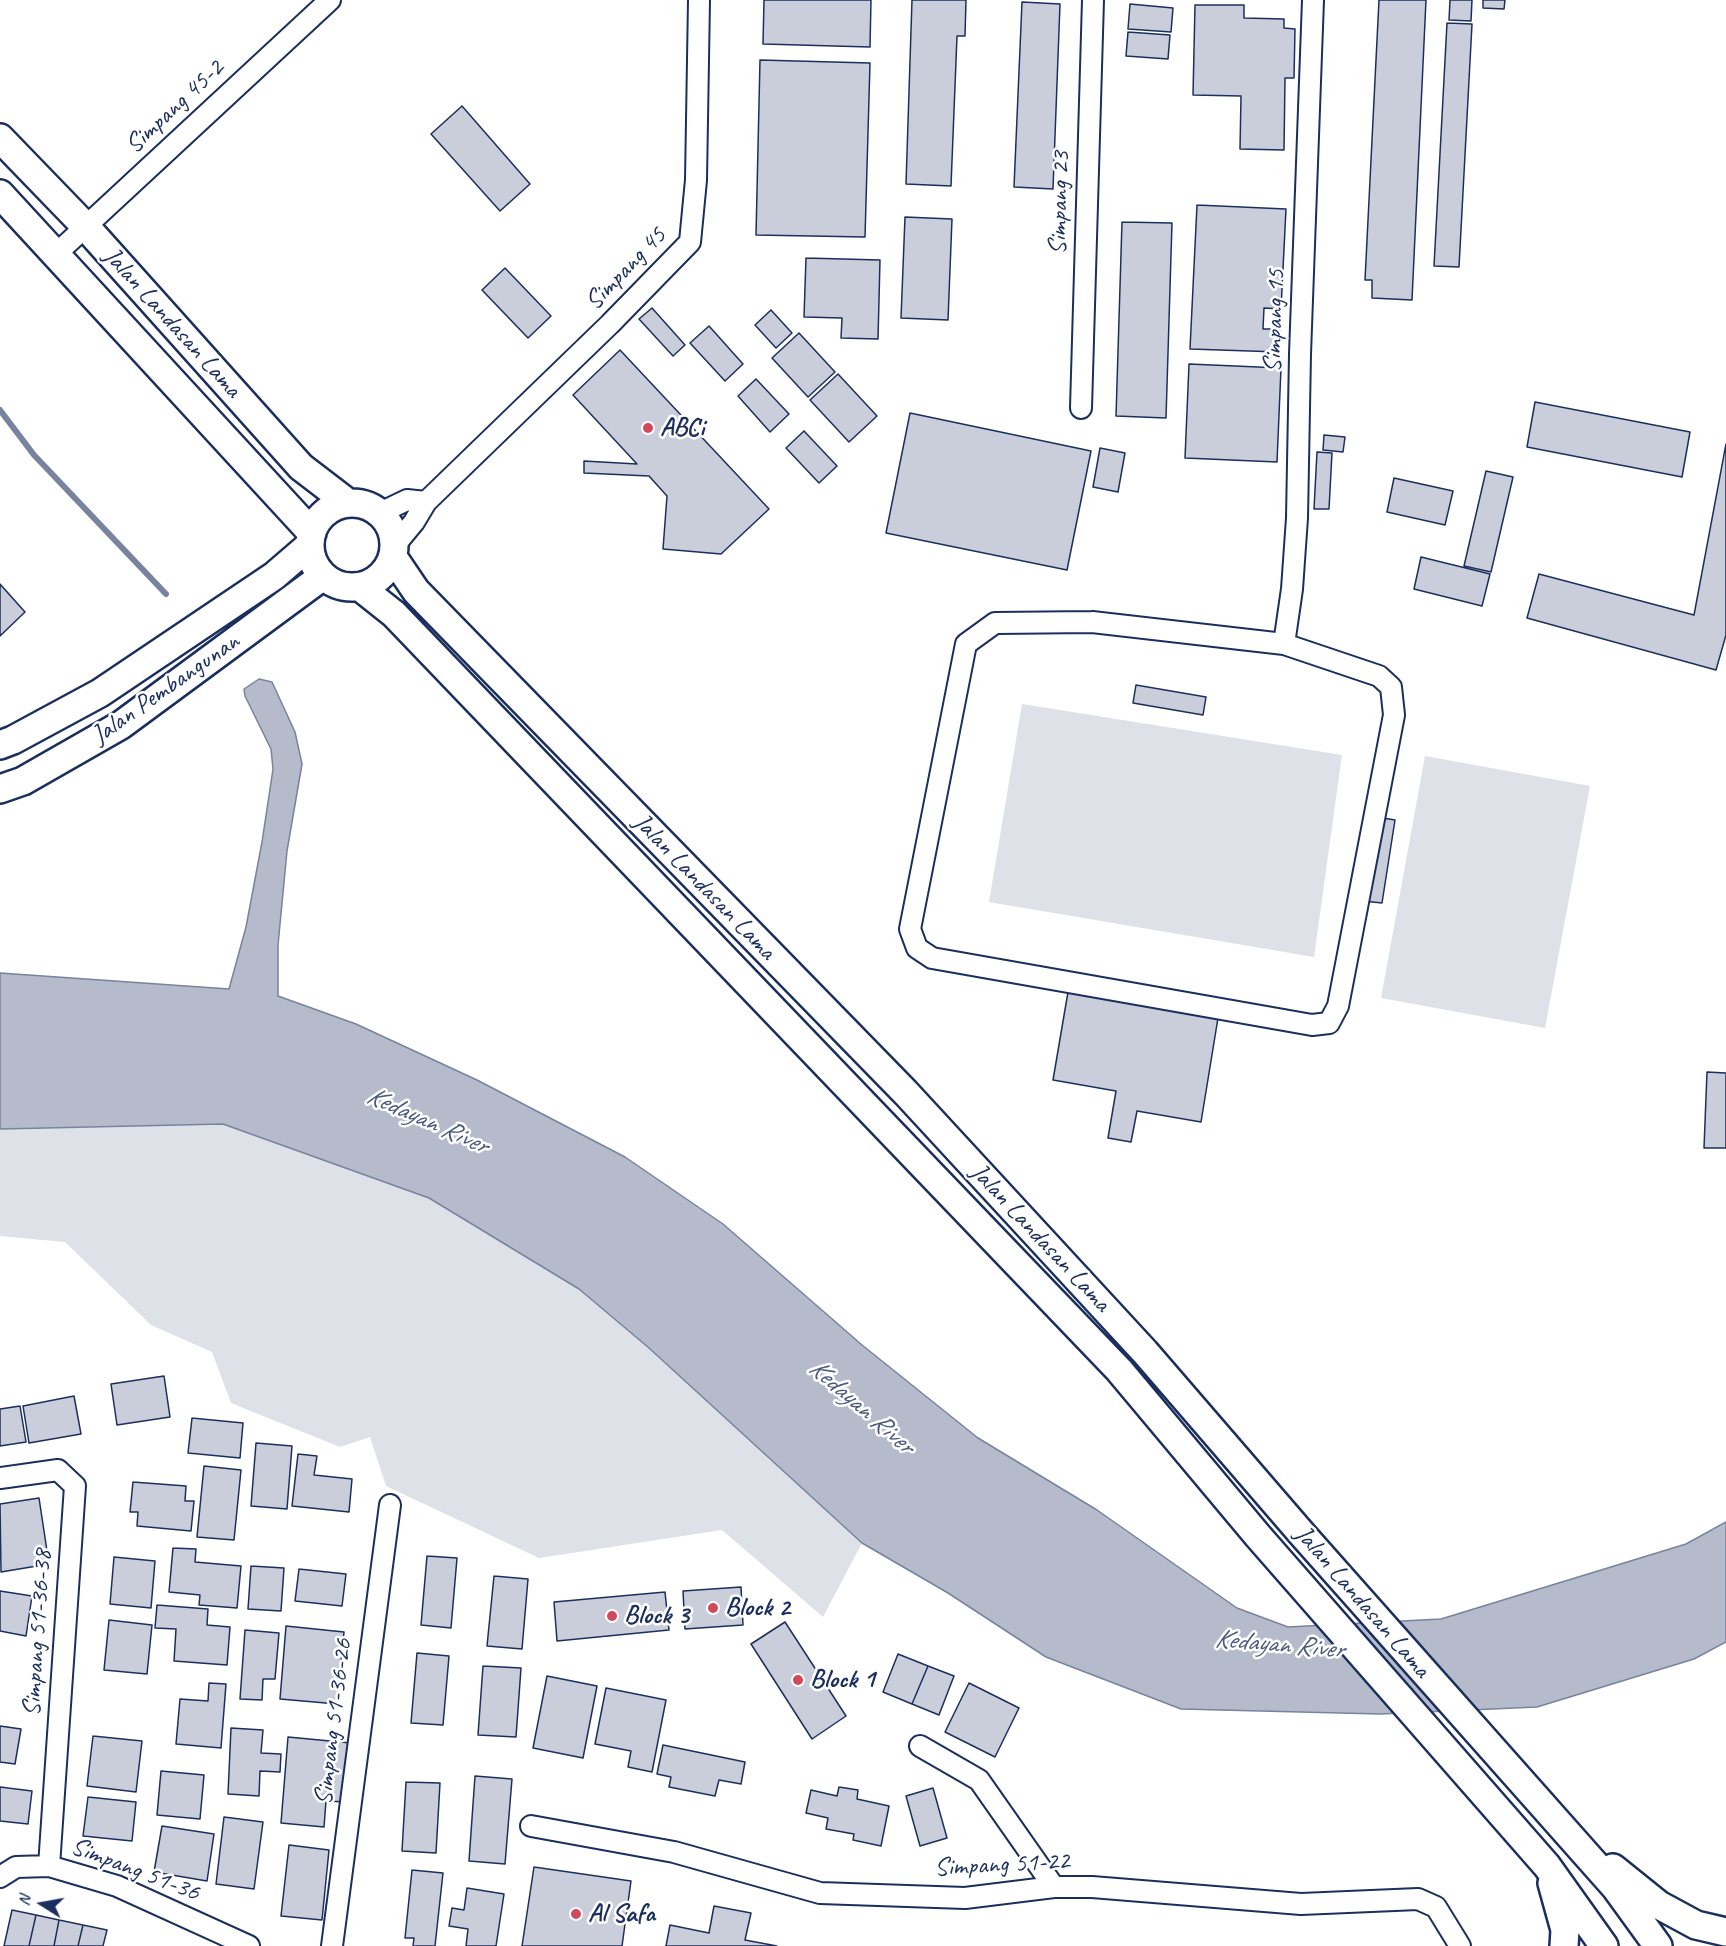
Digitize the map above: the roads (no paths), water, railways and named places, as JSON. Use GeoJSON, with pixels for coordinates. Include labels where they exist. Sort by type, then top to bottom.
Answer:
{"type":"FeatureCollection","features":[{"type":"Feature","properties":{"kind":"main road","name":"Jalan Landasan Lama"},"geometry":{"type":"LineString","coordinates":[[0,138],[86,227],[301,467],[348,503]]}},
{"type":"Feature","properties":{"kind":"main road","name":"Jalan Landasan Lama"},"geometry":{"type":"LineString","coordinates":[[0,194],[192,403],[311,539]]}},
{"type":"Feature","properties":{"kind":"main road"},"geometry":{"type":"LineString","coordinates":[[86,227],[84,262],[186,369],[192,403]]}},
{"type":"Feature","properties":{"kind":"main road"},"geometry":{"type":"LineString","coordinates":[[348,503],[371,507],[388,522],[393,533],[394,551],[388,568],[371,584],[360,587],[334,584],[323,576],[311,556],[311,539],[317,522],[336,506],[348,503]]}},
{"type":"Feature","properties":{"kind":"main road","name":"Jalan Pembangunan"},"geometry":{"type":"LineString","coordinates":[[0,745],[100,693],[274,576],[311,539]]}},
{"type":"Feature","properties":{"kind":"main road","name":"Jalan Landasan Lama"},"geometry":{"type":"LineString","coordinates":[[394,551],[416,591],[906,1093],[1145,1353],[1302,1534],[1570,1834],[1616,1888],[1658,1946]]}},
{"type":"Feature","properties":{"kind":"main road","name":"Jalan Pembangunan"},"geometry":{"type":"LineString","coordinates":[[0,789],[23,780],[120,725],[323,576]]}},
{"type":"Feature","properties":{"kind":"main road","name":"Jalan Landasan Lama"},"geometry":{"type":"LineString","coordinates":[[360,587],[394,614],[1111,1361],[1258,1536],[1547,1866],[1604,1946]]}},
{"type":"Feature","properties":{"kind":"main road"},"geometry":{"type":"LineString","coordinates":[[1570,1834],[1659,1905],[1696,1925],[1726,1932]]}},
{"type":"Feature","properties":{"kind":"main road"},"geometry":{"type":"LineString","coordinates":[[1547,1866],[1565,1930],[1564,1946]]}},
{"type":"Feature","properties":{"kind":"street","name":"Simpang 45-2"},"geometry":{"type":"LineString","coordinates":[[57,254],[330,0]]}},
{"type":"Feature","properties":{"kind":"street","name":"Simpang 45"},"geometry":{"type":"LineString","coordinates":[[394,551],[426,502],[610,324],[690,242],[696,180],[699,0]]}},
{"type":"Feature","properties":{"kind":"street","name":"Simpang 23"},"geometry":{"type":"LineString","coordinates":[[1081,408],[1093,0]]}},
{"type":"Feature","properties":{"kind":"street","name":"Simpang 15"},"geometry":{"type":"LineString","coordinates":[[1284,644],[1292,589],[1297,518],[1312,0]]}},
{"type":"Feature","properties":{"kind":"street"},"geometry":{"type":"LineString","coordinates":[[380,513],[407,500],[426,502]]}},
{"type":"Feature","properties":{"kind":"street"},"geometry":{"type":"LineString","coordinates":[[1092,622],[1284,644],[1378,676],[1391,687],[1394,715],[1338,1006],[1329,1023],[1312,1025],[932,958],[916,948],[910,929],[966,644],[995,623],[1092,622]]}},
{"type":"Feature","properties":{"kind":"street","name":"Simpang 51-36-38"},"geometry":{"type":"LineString","coordinates":[[0,1478],[58,1470],[75,1486],[49,1866]]}},
{"type":"Feature","properties":{"kind":"street","name":"Simpang 51-36-26"},"geometry":{"type":"LineString","coordinates":[[332,1946],[390,1505]]}},
{"type":"Feature","properties":{"kind":"street"},"geometry":{"type":"LineString","coordinates":[[920,1746],[979,1780],[1054,1887]]}},
{"type":"Feature","properties":{"kind":"street","name":"Simpang 51-22"},"geometry":{"type":"LineString","coordinates":[[531,1827],[674,1852],[820,1893],[965,1898],[1054,1887],[1092,1887],[1301,1904],[1418,1899],[1436,1907],[1460,1946]]}},
{"type":"Feature","properties":{"kind":"street","name":"Simpang 51-36"},"geometry":{"type":"LineString","coordinates":[[0,1877],[16,1867],[49,1866],[117,1886],[249,1946]]}},
{"type":"Feature","properties":{"kind":"water","name":"Kedayan River"},"geometry":{"type":"Polygon","coordinates":[[[259,679],[272,682],[295,732],[302,764],[287,851],[278,945],[278,996],[356,1024],[477,1080],[625,1157],[723,1224],[862,1345],[978,1438],[1097,1510],[1237,1608],[1288,1627],[1441,1619],[1686,1544],[1726,1522],[1726,1642],[1694,1659],[1537,1707],[1380,1714],[1181,1709],[1046,1657],[948,1593],[862,1543],[649,1348],[579,1289],[429,1198],[223,1124],[0,1129],[0,973],[229,989],[246,927],[273,769],[271,749],[245,696],[244,689],[259,679]]]}},
{"type":"Feature","properties":{"kind":"waterway"},"geometry":{"type":"LineString","coordinates":[[0,410],[34,455],[166,594]]}},
{"type":"Feature","properties":{"kind":"place","name":"ABCi"},"geometry":{"type":"Point","coordinates":[648,428]}},
{"type":"Feature","properties":{"kind":"place","name":"Block 2"},"geometry":{"type":"Point","coordinates":[713,1608]}},
{"type":"Feature","properties":{"kind":"place","name":"Block 3"},"geometry":{"type":"Point","coordinates":[612,1616]}},
{"type":"Feature","properties":{"kind":"place","name":"Block 1"},"geometry":{"type":"Point","coordinates":[798,1680]}},
{"type":"Feature","properties":{"kind":"place","name":"Al Safa"},"geometry":{"type":"Point","coordinates":[576,1914]}}]}
